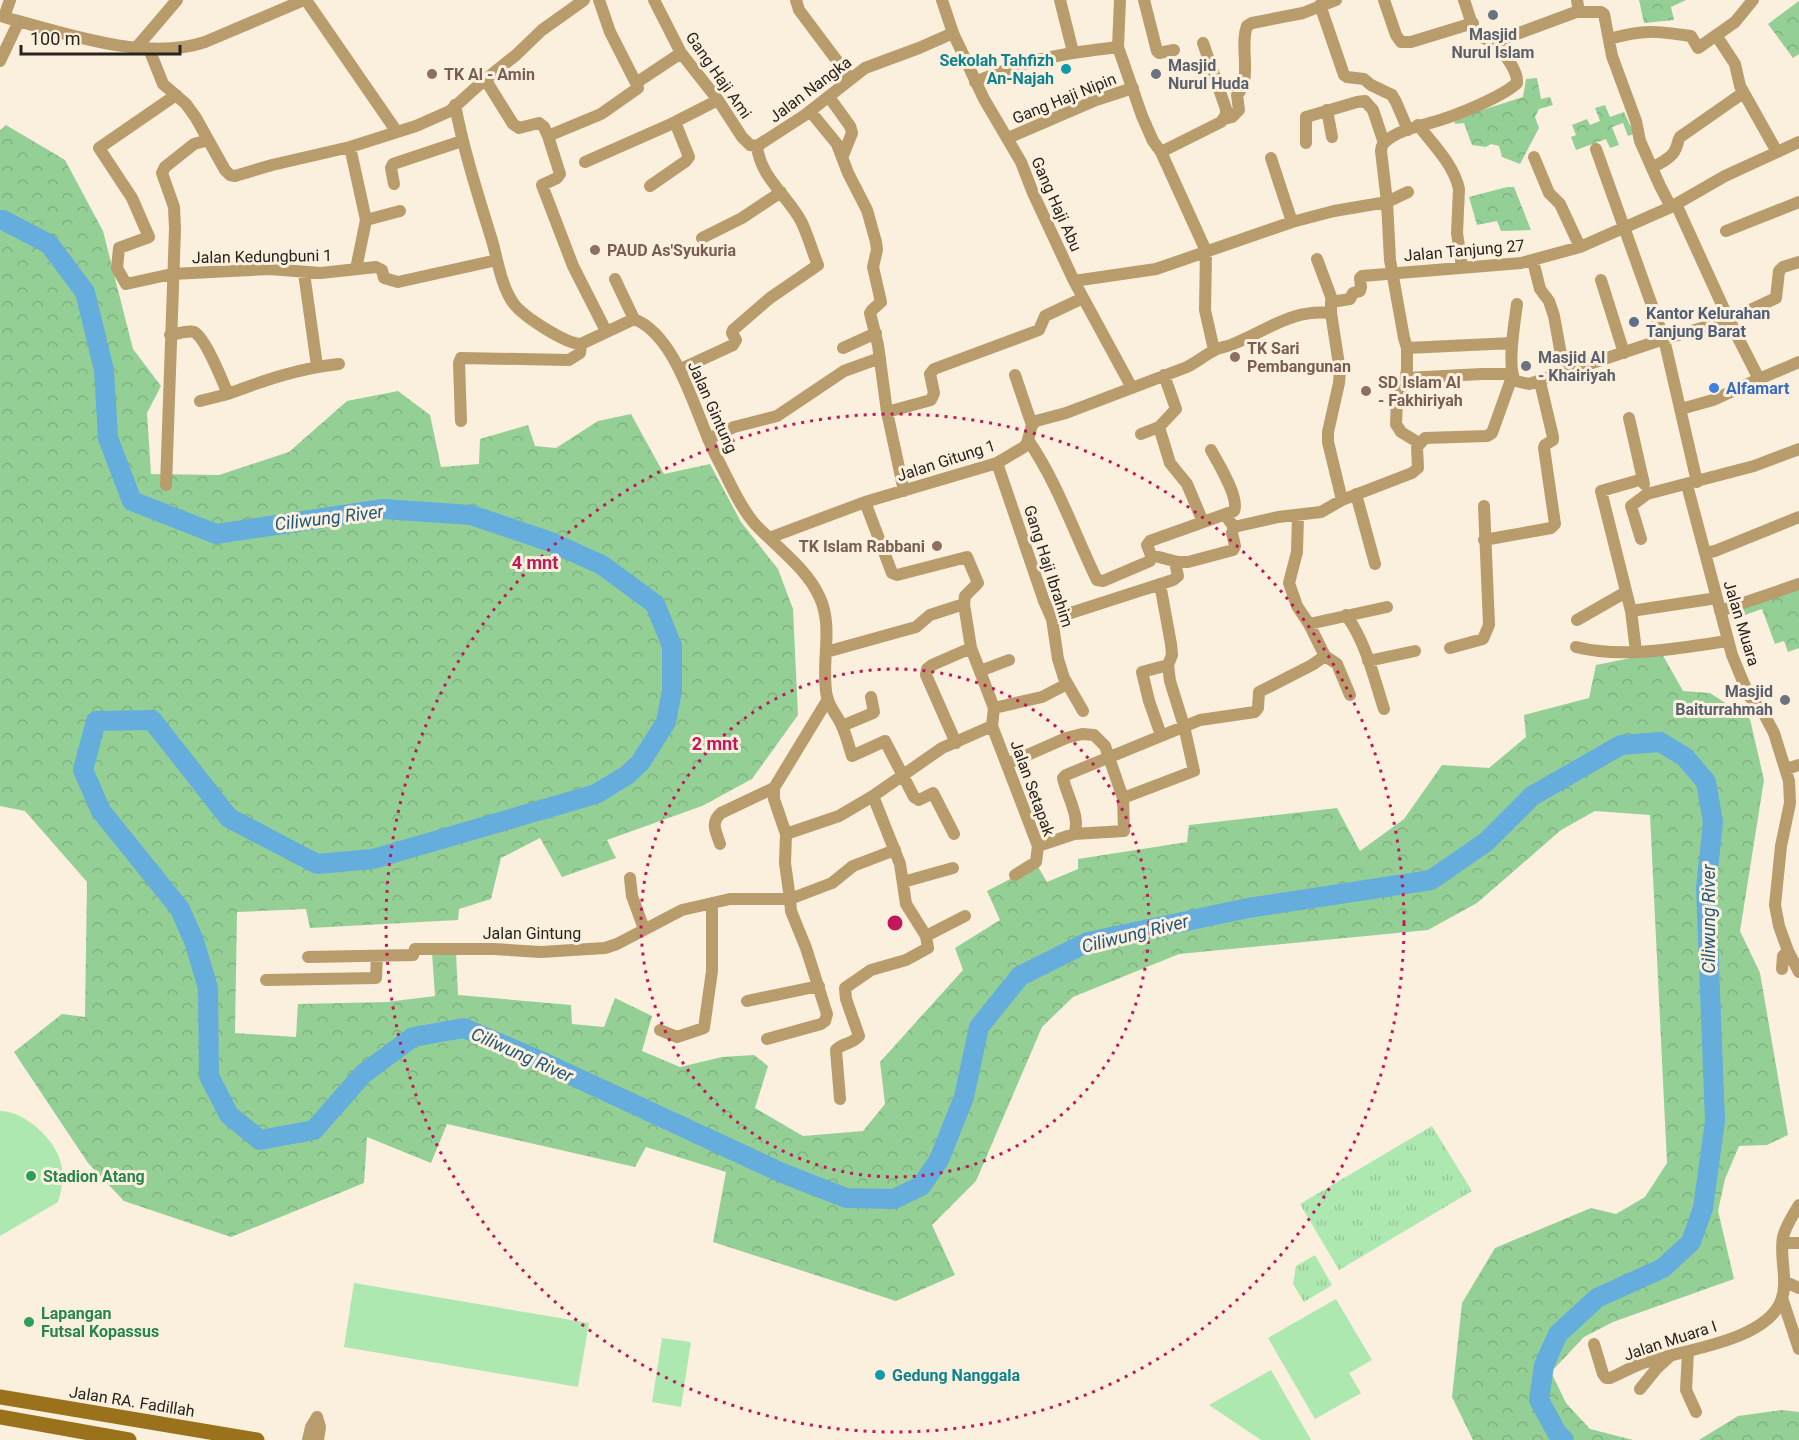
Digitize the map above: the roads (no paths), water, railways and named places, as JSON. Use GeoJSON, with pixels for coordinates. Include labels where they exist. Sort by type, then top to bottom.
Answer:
{"type":"FeatureCollection","features":[{"type":"Feature","properties":{"kind":"main road","name":"Jalan RA. Fadillah"},"geometry":{"type":"LineString","coordinates":[[0,1397],[257,1440]]}},
{"type":"Feature","properties":{"kind":"main road"},"geometry":{"type":"LineString","coordinates":[[0,1417],[129,1440]]}},
{"type":"Feature","properties":{"kind":"street"},"geometry":{"type":"LineString","coordinates":[[10,0],[2,16],[81,37],[142,49],[178,49],[192,46],[305,0],[397,132]]}},
{"type":"Feature","properties":{"kind":"street"},"geometry":{"type":"LineString","coordinates":[[142,49],[177,0]]}},
{"type":"Feature","properties":{"kind":"street"},"geometry":{"type":"LineString","coordinates":[[142,49],[159,77],[196,118],[225,170],[232,176],[350,147],[397,132],[450,111],[560,16],[584,0]]}},
{"type":"Feature","properties":{"kind":"street"},"geometry":{"type":"LineString","coordinates":[[548,136],[601,114],[638,88],[610,32],[599,0]]}},
{"type":"Feature","properties":{"kind":"street","name":"Gang Haji Ami"},"geometry":{"type":"LineString","coordinates":[[654,0],[681,53],[718,100],[742,137],[750,145],[757,146],[761,164],[772,183],[801,221],[818,265],[770,298],[733,330],[735,344],[681,369]]}},
{"type":"Feature","properties":{"kind":"street"},"geometry":{"type":"LineString","coordinates":[[796,0],[799,10],[850,78]]}},
{"type":"Feature","properties":{"kind":"street"},"geometry":{"type":"LineString","coordinates":[[942,0],[953,33]]}},
{"type":"Feature","properties":{"kind":"street"},"geometry":{"type":"LineString","coordinates":[[1060,0],[1073,52]]}},
{"type":"Feature","properties":{"kind":"street"},"geometry":{"type":"LineString","coordinates":[[1120,0],[1118,47],[1142,116],[1153,141],[1161,152],[1206,252],[1205,310],[1214,350]]}},
{"type":"Feature","properties":{"kind":"street"},"geometry":{"type":"LineString","coordinates":[[1144,0],[1157,51],[1159,53],[1174,50]]}},
{"type":"Feature","properties":{"kind":"street"},"geometry":{"type":"LineString","coordinates":[[1161,152],[1232,117],[1239,110],[1237,99],[1245,79],[1247,26],[1301,7],[1336,0]]}},
{"type":"Feature","properties":{"kind":"street"},"geometry":{"type":"LineString","coordinates":[[1384,0],[1396,36],[1401,42],[1411,42],[1473,23]]}},
{"type":"Feature","properties":{"kind":"street"},"geometry":{"type":"LineString","coordinates":[[1464,0],[1476,33],[1480,38],[1495,42],[1578,6],[1601,12],[1605,18],[1609,39],[1636,121],[1640,141],[1659,186],[1674,206],[1759,379]]}},
{"type":"Feature","properties":{"kind":"street"},"geometry":{"type":"LineString","coordinates":[[1609,39],[1654,30],[1691,36],[1698,48],[1735,22],[1753,0]]}},
{"type":"Feature","properties":{"kind":"street"},"geometry":{"type":"LineString","coordinates":[[1320,5],[1344,75],[1364,79],[1392,95],[1413,128],[1450,168],[1458,182],[1457,232],[1462,267]]}},
{"type":"Feature","properties":{"kind":"street"},"geometry":{"type":"LineString","coordinates":[[0,61],[19,21]]}},
{"type":"Feature","properties":{"kind":"street","name":"Jalan Nangka"},"geometry":{"type":"LineString","coordinates":[[757,146],[810,111],[850,78],[877,63],[953,33]]}},
{"type":"Feature","properties":{"kind":"street","name":"Gang Haji Abu"},"geometry":{"type":"LineString","coordinates":[[953,33],[975,82],[1008,138],[1074,281],[1132,388]]}},
{"type":"Feature","properties":{"kind":"street"},"geometry":{"type":"LineString","coordinates":[[1716,35],[1735,64],[1743,93],[1777,152]]}},
{"type":"Feature","properties":{"kind":"street"},"geometry":{"type":"LineString","coordinates":[[1384,143],[1413,128],[1438,121],[1484,102],[1516,85],[1518,79],[1495,42]]}},
{"type":"Feature","properties":{"kind":"street"},"geometry":{"type":"LineString","coordinates":[[1203,43],[1226,109],[1224,119]]}},
{"type":"Feature","properties":{"kind":"street"},"geometry":{"type":"LineString","coordinates":[[975,82],[1019,65],[1073,52],[1118,47]]}},
{"type":"Feature","properties":{"kind":"street"},"geometry":{"type":"LineString","coordinates":[[636,83],[681,53]]}},
{"type":"Feature","properties":{"kind":"street"},"geometry":{"type":"LineString","coordinates":[[485,80],[513,124],[519,128],[539,123],[544,127],[560,174],[542,187],[573,266],[606,331]]}},
{"type":"Feature","properties":{"kind":"street","name":"Gang Haji Nipin"},"geometry":{"type":"LineString","coordinates":[[1008,138],[1096,100],[1133,88]]}},
{"type":"Feature","properties":{"kind":"street"},"geometry":{"type":"LineString","coordinates":[[1652,168],[1671,156],[1677,148],[1680,137],[1743,93]]}},
{"type":"Feature","properties":{"kind":"street","name":"Jalan Kedungbuni 1"},"geometry":{"type":"LineString","coordinates":[[176,95],[99,148],[132,198],[149,237],[119,248],[117,268],[126,284],[172,274],[268,269],[304,273],[376,267],[382,270],[384,278],[398,282],[497,260]]}},
{"type":"Feature","properties":{"kind":"street"},"geometry":{"type":"LineString","coordinates":[[829,97],[850,126],[852,133],[842,158]]}},
{"type":"Feature","properties":{"kind":"street"},"geometry":{"type":"LineString","coordinates":[[585,162],[718,100]]}},
{"type":"Feature","properties":{"kind":"street"},"geometry":{"type":"LineString","coordinates":[[1306,143],[1305,119],[1357,102],[1365,101],[1373,110],[1384,143],[1381,151],[1390,260],[1407,348],[1406,378],[1397,399],[1396,424],[1401,432],[1419,443]]}},
{"type":"Feature","properties":{"kind":"street"},"geometry":{"type":"LineString","coordinates":[[455,105],[462,141],[497,260],[513,303],[553,333],[575,344],[581,344],[634,319],[615,279]]}},
{"type":"Feature","properties":{"kind":"street"},"geometry":{"type":"LineString","coordinates":[[1327,110],[1332,137]]}},
{"type":"Feature","properties":{"kind":"street"},"geometry":{"type":"LineString","coordinates":[[810,111],[837,144],[867,210],[876,242],[877,250],[873,267],[881,302],[870,313],[876,333],[887,412],[904,491]]}},
{"type":"Feature","properties":{"kind":"street"},"geometry":{"type":"LineString","coordinates":[[650,186],[689,157],[675,122]]}},
{"type":"Feature","properties":{"kind":"street"},"geometry":{"type":"LineString","coordinates":[[166,485],[174,207],[162,173],[165,167],[194,144],[208,140]]}},
{"type":"Feature","properties":{"kind":"street"},"geometry":{"type":"LineString","coordinates":[[394,184],[391,168],[393,164],[462,141]]}},
{"type":"Feature","properties":{"kind":"street","name":"Jalan Tanjung 27"},"geometry":{"type":"LineString","coordinates":[[1332,307],[1350,299],[1353,293],[1360,291],[1362,276],[1533,261],[1580,247],[1674,206],[1725,176],[1799,142]]}},
{"type":"Feature","properties":{"kind":"street"},"geometry":{"type":"LineString","coordinates":[[350,147],[366,220],[356,269]]}},
{"type":"Feature","properties":{"kind":"street","name":"Jalan Muara"},"geometry":{"type":"LineString","coordinates":[[1596,149],[1664,339],[1681,409],[1705,553],[1728,641],[1743,684],[1774,733],[1786,769],[1791,792],[1781,846],[1775,904],[1779,926],[1799,972]]}},
{"type":"Feature","properties":{"kind":"street"},"geometry":{"type":"LineString","coordinates":[[1534,157],[1549,193],[1560,204],[1580,247]]}},
{"type":"Feature","properties":{"kind":"street"},"geometry":{"type":"LineString","coordinates":[[1272,158],[1292,222]]}},
{"type":"Feature","properties":{"kind":"street"},"geometry":{"type":"LineString","coordinates":[[702,238],[742,218],[781,192]]}},
{"type":"Feature","properties":{"kind":"street"},"geometry":{"type":"LineString","coordinates":[[1074,281],[1156,269],[1292,222],[1334,211],[1387,202],[1408,192]]}},
{"type":"Feature","properties":{"kind":"street"},"geometry":{"type":"LineString","coordinates":[[1726,231],[1799,202]]}},
{"type":"Feature","properties":{"kind":"street"},"geometry":{"type":"LineString","coordinates":[[366,220],[400,211]]}},
{"type":"Feature","properties":{"kind":"street"},"geometry":{"type":"LineString","coordinates":[[1317,259],[1332,307],[1340,370],[1328,442],[1342,500]]}},
{"type":"Feature","properties":{"kind":"street"},"geometry":{"type":"LineString","coordinates":[[1533,261],[1540,289],[1549,301],[1554,316],[1564,371]]}},
{"type":"Feature","properties":{"kind":"street"},"geometry":{"type":"LineString","coordinates":[[1406,378],[1482,374],[1513,378],[1525,384],[1540,382],[1564,371],[1729,320],[1776,298],[1779,271],[1783,267],[1799,262]]}},
{"type":"Feature","properties":{"kind":"street"},"geometry":{"type":"LineString","coordinates":[[304,273],[317,366]]}},
{"type":"Feature","properties":{"kind":"street"},"geometry":{"type":"LineString","coordinates":[[1601,280],[1624,353]]}},
{"type":"Feature","properties":{"kind":"street"},"geometry":{"type":"LineString","coordinates":[[887,412],[931,401],[934,393],[930,374],[934,369],[1039,330],[1045,316],[1083,298]]}},
{"type":"Feature","properties":{"kind":"street"},"geometry":{"type":"LineString","coordinates":[[1234,527],[1278,517],[1324,511],[1356,494],[1415,472],[1418,468],[1416,453],[1419,443],[1428,437],[1491,435],[1513,378],[1512,343],[1517,304]]}},
{"type":"Feature","properties":{"kind":"street"},"geometry":{"type":"LineString","coordinates":[[1211,450],[1232,492],[1236,505],[1234,511],[1150,541],[1147,545],[1151,555],[1148,563],[1103,580],[1097,580],[1057,491],[1041,459],[1028,440],[1032,425],[1036,421],[1066,413],[1187,367],[1202,360],[1214,350],[1232,345],[1279,322],[1332,307]]}},
{"type":"Feature","properties":{"kind":"street","name":"Jalan Gintung"},"geometry":{"type":"LineString","coordinates":[[634,319],[642,322],[652,331],[681,369],[708,439],[745,512],[804,573],[820,597],[824,609],[828,699],[842,726],[852,756],[885,741],[901,776],[917,800],[933,793],[954,834]]}},
{"type":"Feature","properties":{"kind":"street"},"geometry":{"type":"LineString","coordinates":[[170,335],[191,331],[196,333],[208,351],[228,394]]}},
{"type":"Feature","properties":{"kind":"street"},"geometry":{"type":"LineString","coordinates":[[843,348],[876,333]]}},
{"type":"Feature","properties":{"kind":"street"},"geometry":{"type":"LineString","coordinates":[[1407,348],[1512,343]]}},
{"type":"Feature","properties":{"kind":"street"},"geometry":{"type":"LineString","coordinates":[[461,421],[459,367],[461,358],[569,360],[580,353],[581,344]]}},
{"type":"Feature","properties":{"kind":"street"},"geometry":{"type":"LineString","coordinates":[[708,439],[734,427],[777,416],[844,371],[880,358]]}},
{"type":"Feature","properties":{"kind":"street"},"geometry":{"type":"LineString","coordinates":[[1681,409],[1713,400],[1799,362]]}},
{"type":"Feature","properties":{"kind":"street"},"geometry":{"type":"LineString","coordinates":[[200,401],[228,394],[285,374],[317,366],[339,364]]}},
{"type":"Feature","properties":{"kind":"street"},"geometry":{"type":"LineString","coordinates":[[1015,375],[1032,425]]}},
{"type":"Feature","properties":{"kind":"street"},"geometry":{"type":"LineString","coordinates":[[1141,434],[1159,427],[1176,409],[1164,375]]}},
{"type":"Feature","properties":{"kind":"street"},"geometry":{"type":"LineString","coordinates":[[1484,540],[1551,528],[1555,524],[1544,448],[1553,440],[1553,437],[1540,382]]}},
{"type":"Feature","properties":{"kind":"street"},"geometry":{"type":"LineString","coordinates":[[1629,418],[1647,494]]}},
{"type":"Feature","properties":{"kind":"street"},"geometry":{"type":"LineString","coordinates":[[1159,427],[1170,463],[1187,484],[1203,522]]}},
{"type":"Feature","properties":{"kind":"street","name":"Jalan Gitung 1"},"geometry":{"type":"LineString","coordinates":[[769,538],[866,502],[997,463],[1024,447],[1028,440]]}},
{"type":"Feature","properties":{"kind":"street"},"geometry":{"type":"LineString","coordinates":[[1641,539],[1631,506],[1647,494],[1754,466],[1799,449]]}},
{"type":"Feature","properties":{"kind":"street","name":"Gang Haji Ibrahim"},"geometry":{"type":"LineString","coordinates":[[997,463],[1052,619],[1058,659],[1066,684],[1083,711]]}},
{"type":"Feature","properties":{"kind":"street"},"geometry":{"type":"LineString","coordinates":[[1636,651],[1631,611],[1601,491],[1643,478]]}},
{"type":"Feature","properties":{"kind":"street"},"geometry":{"type":"LineString","coordinates":[[1356,494],[1375,564]]}},
{"type":"Feature","properties":{"kind":"street"},"geometry":{"type":"LineString","coordinates":[[786,834],[839,816],[873,796],[942,748],[992,726],[994,708],[971,648],[964,604],[965,596],[978,583],[967,557],[897,575],[892,573],[866,502]]}},
{"type":"Feature","properties":{"kind":"street"},"geometry":{"type":"LineString","coordinates":[[1450,648],[1483,639],[1489,624],[1484,506]]}},
{"type":"Feature","properties":{"kind":"street"},"geometry":{"type":"LineString","coordinates":[[1225,514],[1234,527]]}},
{"type":"Feature","properties":{"kind":"street"},"geometry":{"type":"LineString","coordinates":[[1298,515],[1297,552],[1289,583],[1297,606],[1325,656],[1337,664],[1350,695]]}},
{"type":"Feature","properties":{"kind":"street"},"geometry":{"type":"LineString","coordinates":[[1705,553],[1799,517]]}},
{"type":"Feature","properties":{"kind":"street"},"geometry":{"type":"LineString","coordinates":[[1151,555],[1178,562],[1188,562],[1234,549],[1232,533],[1234,527]]}},
{"type":"Feature","properties":{"kind":"street"},"geometry":{"type":"LineString","coordinates":[[1052,619],[1178,576],[1176,567],[1178,562]]}},
{"type":"Feature","properties":{"kind":"street"},"geometry":{"type":"LineString","coordinates":[[1123,798],[1194,771],[1184,726],[1173,697],[1168,665],[1171,659],[1172,644],[1160,584]]}},
{"type":"Feature","properties":{"kind":"street"},"geometry":{"type":"LineString","coordinates":[[1720,611],[1799,584]]}},
{"type":"Feature","properties":{"kind":"street"},"geometry":{"type":"LineString","coordinates":[[1577,620],[1626,592]]}},
{"type":"Feature","properties":{"kind":"street"},"geometry":{"type":"LineString","coordinates":[[1631,611],[1717,598]]}},
{"type":"Feature","properties":{"kind":"street"},"geometry":{"type":"LineString","coordinates":[[826,652],[916,627],[930,615],[964,604]]}},
{"type":"Feature","properties":{"kind":"street"},"geometry":{"type":"LineString","coordinates":[[1309,624],[1387,607]]}},
{"type":"Feature","properties":{"kind":"street"},"geometry":{"type":"LineString","coordinates":[[1346,615],[1357,632],[1384,709]]}},
{"type":"Feature","properties":{"kind":"street"},"geometry":{"type":"LineString","coordinates":[[1576,647],[1590,651],[1636,651],[1728,641]]}},
{"type":"Feature","properties":{"kind":"street"},"geometry":{"type":"LineString","coordinates":[[956,743],[926,675],[927,669],[932,665],[971,648]]}},
{"type":"Feature","properties":{"kind":"street"},"geometry":{"type":"LineString","coordinates":[[1368,661],[1415,651]]}},
{"type":"Feature","properties":{"kind":"street"},"geometry":{"type":"LineString","coordinates":[[1074,834],[1077,826],[1063,778],[1075,770],[1184,726],[1208,718],[1255,712],[1258,708],[1259,692],[1325,656]]}},
{"type":"Feature","properties":{"kind":"street"},"geometry":{"type":"LineString","coordinates":[[980,671],[1009,660]]}},
{"type":"Feature","properties":{"kind":"street"},"geometry":{"type":"LineString","coordinates":[[1161,735],[1142,672],[1168,665]]}},
{"type":"Feature","properties":{"kind":"street"},"geometry":{"type":"LineString","coordinates":[[994,708],[1042,697],[1066,684]]}},
{"type":"Feature","properties":{"kind":"street"},"geometry":{"type":"LineString","coordinates":[[842,726],[873,713],[871,697]]}},
{"type":"Feature","properties":{"kind":"street"},"geometry":{"type":"LineString","coordinates":[[767,1040],[825,1021],[827,1014],[806,948],[791,911],[785,863],[786,834],[774,799],[774,788],[828,699]]}},
{"type":"Feature","properties":{"kind":"street","name":"Jalan Setapak"},"geometry":{"type":"LineString","coordinates":[[992,726],[1038,846],[1036,862],[1015,875]]}},
{"type":"Feature","properties":{"kind":"street"},"geometry":{"type":"LineString","coordinates":[[1007,764],[1066,738],[1083,734],[1094,735],[1103,742],[1109,757],[1123,798],[1124,831],[1074,834],[1038,846]]}},
{"type":"Feature","properties":{"kind":"street"},"geometry":{"type":"LineString","coordinates":[[1786,769],[1799,765]]}},
{"type":"Feature","properties":{"kind":"street"},"geometry":{"type":"LineString","coordinates":[[720,844],[714,825],[715,818],[774,788]]}},
{"type":"Feature","properties":{"kind":"street"},"geometry":{"type":"LineString","coordinates":[[840,1099],[836,1050],[856,1040],[859,1036],[844,988],[871,970],[906,960],[927,950],[928,943],[906,904],[895,850],[873,796]]}},
{"type":"Feature","properties":{"kind":"street","name":"Jalan Gintung"},"geometry":{"type":"LineString","coordinates":[[308,957],[413,955],[415,950],[541,952],[596,949],[617,944],[682,910],[730,899],[790,898],[832,883],[853,866],[895,850]]}},
{"type":"Feature","properties":{"kind":"street"},"geometry":{"type":"LineString","coordinates":[[903,882],[953,868]]}},
{"type":"Feature","properties":{"kind":"street"},"geometry":{"type":"LineString","coordinates":[[630,878],[632,896],[644,929]]}},
{"type":"Feature","properties":{"kind":"street"},"geometry":{"type":"LineString","coordinates":[[660,1030],[677,1037],[704,1028],[712,971],[712,903]]}},
{"type":"Feature","properties":{"kind":"street"},"geometry":{"type":"LineString","coordinates":[[926,936],[965,916]]}},
{"type":"Feature","properties":{"kind":"street"},"geometry":{"type":"LineString","coordinates":[[1782,969],[1783,956],[1788,951]]}},
{"type":"Feature","properties":{"kind":"street"},"geometry":{"type":"LineString","coordinates":[[266,980],[376,978],[377,956]]}},
{"type":"Feature","properties":{"kind":"street"},"geometry":{"type":"LineString","coordinates":[[747,1001],[819,986]]}},
{"type":"Feature","properties":{"kind":"street"},"geometry":{"type":"LineString","coordinates":[[1799,1204],[1786,1227],[1782,1244],[1784,1281],[1782,1298],[1799,1349]]}},
{"type":"Feature","properties":{"kind":"street"},"geometry":{"type":"LineString","coordinates":[[1782,1244],[1799,1243]]}},
{"type":"Feature","properties":{"kind":"street"},"geometry":{"type":"LineString","coordinates":[[1784,1281],[1799,1288]]}},
{"type":"Feature","properties":{"kind":"street","name":"Jalan Muara I"},"geometry":{"type":"LineString","coordinates":[[1594,1344],[1606,1378],[1643,1363],[1688,1351],[1752,1329],[1763,1323],[1774,1312],[1782,1298]]}},
{"type":"Feature","properties":{"kind":"street"},"geometry":{"type":"LineString","coordinates":[[1688,1351],[1686,1390],[1696,1412]]}},
{"type":"Feature","properties":{"kind":"street"},"geometry":{"type":"LineString","coordinates":[[1640,1389],[1665,1360],[1673,1355]]}},
{"type":"Feature","properties":{"kind":"street"},"geometry":{"type":"LineString","coordinates":[[308,1440],[311,1426],[317,1417],[320,1428],[318,1440]]}},
{"type":"Feature","properties":{"kind":"waterway","name":"Ciliwung River"},"geometry":{"type":"LineString","coordinates":[[0,220],[49,244],[85,292],[104,370],[108,438],[132,501],[216,534],[383,509],[471,515],[551,542],[602,565],[655,604],[672,646],[672,691],[666,722],[640,763],[627,775],[596,794],[373,859],[317,864],[229,818],[152,720],[96,721],[83,770],[101,811],[180,909],[194,941],[208,988],[209,1076],[229,1115],[260,1140],[314,1130],[363,1074],[413,1037],[464,1028],[782,1173],[846,1198],[894,1199],[921,1186],[939,1160],[964,1097],[979,1027],[1020,976],[1088,942],[1248,908],[1431,880],[1486,842],[1532,796],[1621,745],[1660,742],[1685,757],[1706,782],[1713,822],[1706,888],[1715,1121],[1703,1208],[1691,1242],[1663,1268],[1597,1298],[1558,1334],[1544,1365],[1539,1400],[1557,1433],[1564,1440]]}},
{"type":"Feature","properties":{"kind":"place","name":"Masjid Nurul Islam"},"geometry":{"type":"Point","coordinates":[1493,15]}},
{"type":"Feature","properties":{"kind":"place","name":"Sekolah Tahfizh An-Najah"},"geometry":{"type":"Point","coordinates":[1066,69]}},
{"type":"Feature","properties":{"kind":"place","name":"TK Al - Amin"},"geometry":{"type":"Point","coordinates":[432,74]}},
{"type":"Feature","properties":{"kind":"place","name":"Masjid Nurul Huda"},"geometry":{"type":"Point","coordinates":[1156,74]}},
{"type":"Feature","properties":{"kind":"place","name":"PAUD As'Syukuria"},"geometry":{"type":"Point","coordinates":[595,250]}},
{"type":"Feature","properties":{"kind":"place","name":"Kantor Kelurahan Tanjung Barat"},"geometry":{"type":"Point","coordinates":[1634,322]}},
{"type":"Feature","properties":{"kind":"place","name":"TK Sari Pembangunan"},"geometry":{"type":"Point","coordinates":[1235,357]}},
{"type":"Feature","properties":{"kind":"place","name":"Masjid Al - Khairiyah"},"geometry":{"type":"Point","coordinates":[1526,366]}},
{"type":"Feature","properties":{"kind":"place","name":"Alfamart"},"geometry":{"type":"Point","coordinates":[1714,388]}},
{"type":"Feature","properties":{"kind":"place","name":"SD Islam Al - Fakhiriyah"},"geometry":{"type":"Point","coordinates":[1366,391]}},
{"type":"Feature","properties":{"kind":"place","name":"TK Islam Rabbani"},"geometry":{"type":"Point","coordinates":[937,546]}},
{"type":"Feature","properties":{"kind":"place","name":"Masjid Baiturrahmah"},"geometry":{"type":"Point","coordinates":[1785,700]}},
{"type":"Feature","properties":{"kind":"place","name":"Stadion Atang"},"geometry":{"type":"Point","coordinates":[31,1176]}},
{"type":"Feature","properties":{"kind":"place","name":"Lapangan Futsal Kopassus"},"geometry":{"type":"Point","coordinates":[29,1322]}},
{"type":"Feature","properties":{"kind":"place","name":"Gedung Nanggala"},"geometry":{"type":"Point","coordinates":[880,1375]}}]}
